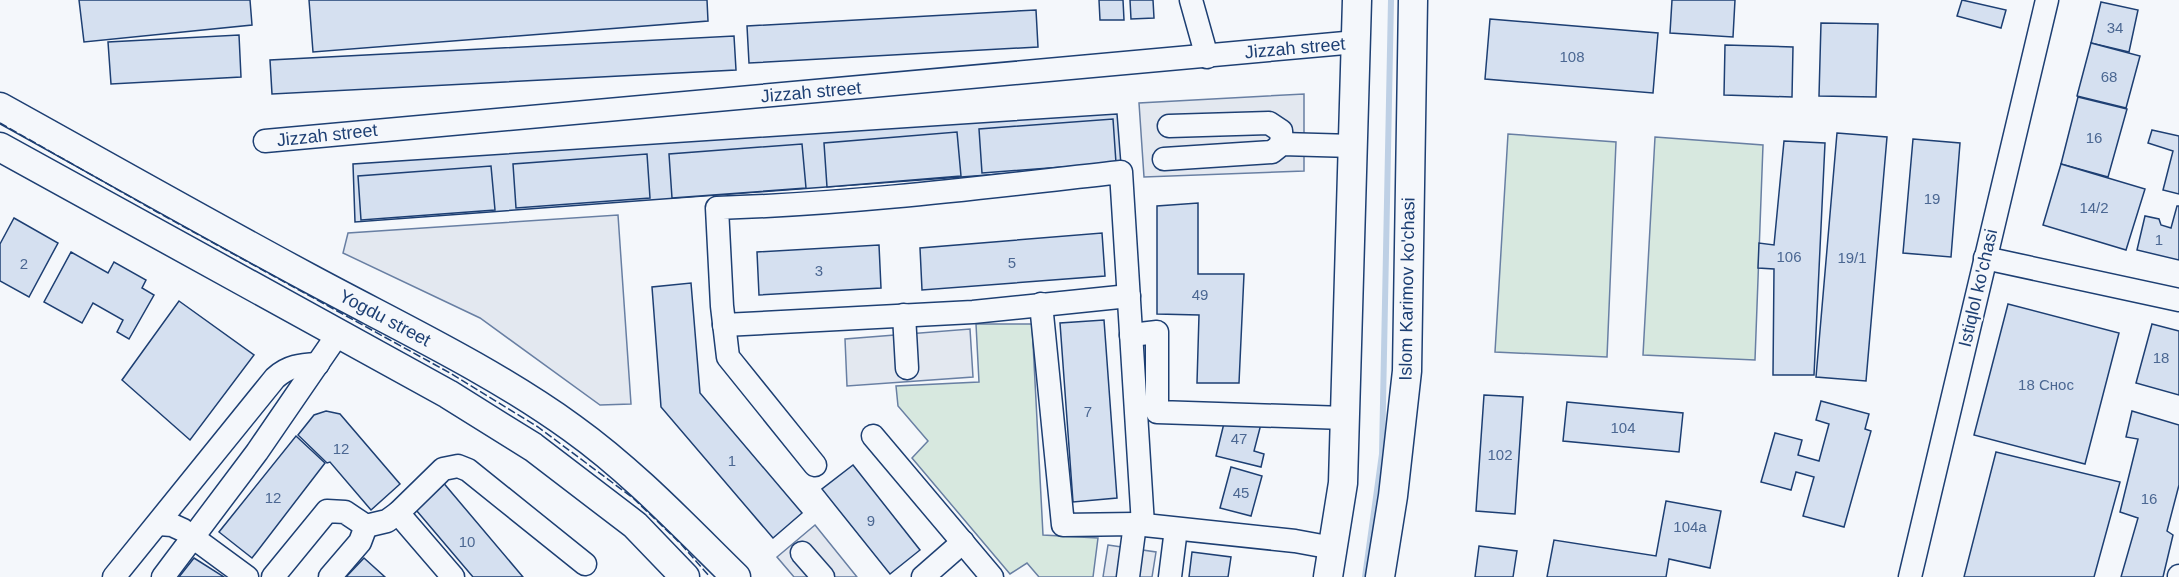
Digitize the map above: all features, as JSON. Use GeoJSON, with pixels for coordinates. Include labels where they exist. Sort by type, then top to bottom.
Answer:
{"type":"FeatureCollection","features":[{"type":"Feature","properties":{"kind":"main road"},"geometry":{"type":"LineString","coordinates":[[1328,577],[1342,483],[1357,0]]}},
{"type":"Feature","properties":{"kind":"main road","name":"Islom Karimov ko'chasi"},"geometry":{"type":"LineString","coordinates":[[1380,577],[1393,496],[1407,371],[1413,0]]}},
{"type":"Feature","properties":{"kind":"main road","name":"Yogdu street"},"geometry":{"type":"LineString","coordinates":[[0,107],[232,237],[468,361],[572,428],[605,454],[652,493],[736,577]]}},
{"type":"Feature","properties":{"kind":"main road","name":"Yogdu street"},"geometry":{"type":"LineString","coordinates":[[0,147],[448,394],[533,447],[635,525],[685,577]]}},
{"type":"Feature","properties":{"kind":"street"},"geometry":{"type":"LineString","coordinates":[[1191,0],[1207,57]]}},
{"type":"Feature","properties":{"kind":"street","name":"Istiqlol ko'chasi"},"geometry":{"type":"LineString","coordinates":[[1910,577],[2047,0]]}},
{"type":"Feature","properties":{"kind":"street","name":"Jizzah street"},"geometry":{"type":"LineString","coordinates":[[265,141],[1356,42]]}},
{"type":"Feature","properties":{"kind":"street"},"geometry":{"type":"LineString","coordinates":[[1169,126],[1269,123],[1281,131],[1282,144]]}},
{"type":"Feature","properties":{"kind":"street"},"geometry":{"type":"LineString","coordinates":[[1164,159],[1272,152],[1282,144],[1353,146]]}},
{"type":"Feature","properties":{"kind":"street"},"geometry":{"type":"LineString","coordinates":[[815,465],[728,357],[717,208],[841,201],[1121,172],[1139,524],[1128,577]]}},
{"type":"Feature","properties":{"kind":"street"},"geometry":{"type":"LineString","coordinates":[[1984,258],[2179,300]]}},
{"type":"Feature","properties":{"kind":"street"},"geometry":{"type":"LineString","coordinates":[[724,325],[973,312],[1129,296]]}},
{"type":"Feature","properties":{"kind":"street"},"geometry":{"type":"LineString","coordinates":[[1041,304],[1063,525],[1139,524],[1295,541],[1333,548]]}},
{"type":"Feature","properties":{"kind":"street"},"geometry":{"type":"LineString","coordinates":[[904,315],[907,368]]}},
{"type":"Feature","properties":{"kind":"street"},"geometry":{"type":"LineString","coordinates":[[1131,335],[1157,332],[1157,411],[1345,418]]}},
{"type":"Feature","properties":{"kind":"street"},"geometry":{"type":"LineString","coordinates":[[163,577],[257,452],[338,334]]}},
{"type":"Feature","properties":{"kind":"street"},"geometry":{"type":"LineString","coordinates":[[114,577],[275,378],[284,369],[318,364]]}},
{"type":"Feature","properties":{"kind":"street"},"geometry":{"type":"LineString","coordinates":[[873,436],[992,577]]}},
{"type":"Feature","properties":{"kind":"street"},"geometry":{"type":"LineString","coordinates":[[273,577],[327,511],[345,512],[366,526],[387,521],[443,469],[458,466],[468,470],[585,564]]}},
{"type":"Feature","properties":{"kind":"street"},"geometry":{"type":"LineString","coordinates":[[398,513],[453,577]]}},
{"type":"Feature","properties":{"kind":"street"},"geometry":{"type":"LineString","coordinates":[[159,524],[172,525],[183,530],[247,577]]}},
{"type":"Feature","properties":{"kind":"street"},"geometry":{"type":"LineString","coordinates":[[330,577],[360,542],[366,526]]}},
{"type":"Feature","properties":{"kind":"street"},"geometry":{"type":"LineString","coordinates":[[1170,577],[1176,529]]}},
{"type":"Feature","properties":{"kind":"street"},"geometry":{"type":"LineString","coordinates":[[923,577],[963,542]]}},
{"type":"Feature","properties":{"kind":"street"},"geometry":{"type":"LineString","coordinates":[[802,553],[823,577]]}},
{"type":"Feature","properties":{"kind":"shaded area"},"geometry":{"type":"Polygon","coordinates":[[[1304,94],[1304,171],[1144,177],[1139,103],[1304,94]]]}},
{"type":"Feature","properties":{"kind":"shaded area"},"geometry":{"type":"Polygon","coordinates":[[[1508,134],[1616,142],[1607,357],[1495,352],[1508,134]]]}},
{"type":"Feature","properties":{"kind":"shaded area"},"geometry":{"type":"Polygon","coordinates":[[[1655,137],[1763,145],[1755,360],[1643,355],[1655,137]]]}},
{"type":"Feature","properties":{"kind":"shaded area"},"geometry":{"type":"Polygon","coordinates":[[[618,215],[631,404],[600,405],[480,318],[343,253],[348,233],[618,215]]]}},
{"type":"Feature","properties":{"kind":"shaded area"},"geometry":{"type":"Polygon","coordinates":[[[976,324],[1032,324],[1043,535],[1098,538],[1093,577],[1039,577],[1027,563],[1010,574],[912,458],[928,441],[898,406],[896,386],[979,382],[976,324]]]}},
{"type":"Feature","properties":{"kind":"shaded area"},"geometry":{"type":"Polygon","coordinates":[[[970,329],[973,377],[847,386],[845,339],[970,329]]]}},
{"type":"Feature","properties":{"kind":"shaded area"},"geometry":{"type":"Polygon","coordinates":[[[815,525],[857,577],[794,577],[777,557],[815,525]]]}},
{"type":"Feature","properties":{"kind":"shaded area"},"geometry":{"type":"Polygon","coordinates":[[[1108,545],[1156,552],[1152,577],[1103,577],[1108,545]]]}},
{"type":"Feature","properties":{"kind":"building"},"geometry":{"type":"Polygon","coordinates":[[[79,0],[250,0],[252,25],[84,42],[79,0]]]}},
{"type":"Feature","properties":{"kind":"building"},"geometry":{"type":"Polygon","coordinates":[[[309,0],[707,0],[708,21],[313,52],[309,0]]]}},
{"type":"Feature","properties":{"kind":"building"},"geometry":{"type":"Polygon","coordinates":[[[1099,0],[1123,0],[1124,20],[1100,20],[1099,0]]]}},
{"type":"Feature","properties":{"kind":"building"},"geometry":{"type":"Polygon","coordinates":[[[1130,0],[1153,0],[1154,18],[1131,19],[1130,0]]]}},
{"type":"Feature","properties":{"kind":"building"},"geometry":{"type":"Polygon","coordinates":[[[1672,0],[1735,0],[1733,37],[1670,33],[1672,0]]]}},
{"type":"Feature","properties":{"kind":"building"},"geometry":{"type":"Polygon","coordinates":[[[1962,0],[2006,10],[2001,28],[1957,16],[1962,0]]]}},
{"type":"Feature","properties":{"kind":"building"},"geometry":{"type":"Polygon","coordinates":[[[2101,2],[2138,10],[2129,52],[2091,43],[2101,2]]]}},
{"type":"Feature","properties":{"kind":"building"},"geometry":{"type":"Polygon","coordinates":[[[1036,10],[1038,47],[749,63],[747,26],[1036,10]]]}},
{"type":"Feature","properties":{"kind":"building"},"geometry":{"type":"Polygon","coordinates":[[[1490,19],[1658,33],[1653,93],[1485,79],[1490,19]]]}},
{"type":"Feature","properties":{"kind":"building"},"geometry":{"type":"Polygon","coordinates":[[[1821,23],[1878,24],[1876,97],[1819,96],[1821,23]]]}},
{"type":"Feature","properties":{"kind":"building"},"geometry":{"type":"Polygon","coordinates":[[[239,35],[241,77],[111,84],[108,42],[239,35]]]}},
{"type":"Feature","properties":{"kind":"building"},"geometry":{"type":"Polygon","coordinates":[[[734,36],[736,70],[272,94],[270,60],[734,36]]]}},
{"type":"Feature","properties":{"kind":"building"},"geometry":{"type":"Polygon","coordinates":[[[2091,43],[2140,56],[2126,108],[2077,96],[2091,43]]]}},
{"type":"Feature","properties":{"kind":"building"},"geometry":{"type":"Polygon","coordinates":[[[1725,45],[1793,47],[1792,97],[1724,95],[1725,45]]]}},
{"type":"Feature","properties":{"kind":"building"},"geometry":{"type":"Polygon","coordinates":[[[2078,97],[2127,109],[2108,177],[2061,164],[2078,97]]]}},
{"type":"Feature","properties":{"kind":"building"},"geometry":{"type":"Polygon","coordinates":[[[1117,114],[1121,165],[355,222],[353,164],[1117,114]]]}},
{"type":"Feature","properties":{"kind":"building"},"geometry":{"type":"Polygon","coordinates":[[[1113,119],[1116,163],[982,173],[979,129],[1113,119]]]}},
{"type":"Feature","properties":{"kind":"building"},"geometry":{"type":"Polygon","coordinates":[[[2152,130],[2179,136],[2179,194],[2163,190],[2173,151],[2148,143],[2152,130]]]}},
{"type":"Feature","properties":{"kind":"building"},"geometry":{"type":"Polygon","coordinates":[[[957,132],[961,176],[827,187],[824,143],[957,132]]]}},
{"type":"Feature","properties":{"kind":"building"},"geometry":{"type":"Polygon","coordinates":[[[1837,133],[1887,137],[1866,381],[1816,377],[1837,133]]]}},
{"type":"Feature","properties":{"kind":"building"},"geometry":{"type":"Polygon","coordinates":[[[1913,139],[1960,143],[1951,257],[1903,253],[1913,139]]]}},
{"type":"Feature","properties":{"kind":"building"},"geometry":{"type":"Polygon","coordinates":[[[1784,141],[1825,143],[1814,375],[1773,375],[1774,269],[1758,268],[1759,243],[1774,245],[1784,141]]]}},
{"type":"Feature","properties":{"kind":"building"},"geometry":{"type":"Polygon","coordinates":[[[802,144],[806,188],[672,198],[669,154],[802,144]]]}},
{"type":"Feature","properties":{"kind":"building"},"geometry":{"type":"Polygon","coordinates":[[[647,154],[650,198],[516,208],[513,164],[647,154]]]}},
{"type":"Feature","properties":{"kind":"building"},"geometry":{"type":"Polygon","coordinates":[[[2061,164],[2145,189],[2126,250],[2043,225],[2061,164]]]}},
{"type":"Feature","properties":{"kind":"building"},"geometry":{"type":"Polygon","coordinates":[[[491,166],[495,210],[361,220],[358,176],[491,166]]]}},
{"type":"Feature","properties":{"kind":"building"},"geometry":{"type":"Polygon","coordinates":[[[1198,203],[1198,274],[1244,274],[1239,383],[1197,383],[1199,315],[1157,314],[1157,206],[1198,203]]]}},
{"type":"Feature","properties":{"kind":"building"},"geometry":{"type":"Polygon","coordinates":[[[2177,206],[2179,206],[2179,260],[2137,250],[2145,216],[2159,219],[2161,225],[2171,228],[2177,206]]]}},
{"type":"Feature","properties":{"kind":"building"},"geometry":{"type":"Polygon","coordinates":[[[14,218],[58,243],[29,297],[0,281],[0,244],[14,218]]]}},
{"type":"Feature","properties":{"kind":"building"},"geometry":{"type":"Polygon","coordinates":[[[1102,233],[1105,276],[922,290],[920,248],[1102,233]]]}},
{"type":"Feature","properties":{"kind":"building"},"geometry":{"type":"Polygon","coordinates":[[[879,245],[881,288],[759,295],[757,252],[879,245]]]}},
{"type":"Feature","properties":{"kind":"building"},"geometry":{"type":"Polygon","coordinates":[[[71,252],[108,273],[114,262],[146,280],[142,288],[154,295],[129,339],[117,332],[123,320],[93,303],[82,323],[44,302],[71,252]]]}},
{"type":"Feature","properties":{"kind":"building"},"geometry":{"type":"Polygon","coordinates":[[[691,283],[700,393],[802,513],[773,538],[661,407],[652,287],[691,283]]]}},
{"type":"Feature","properties":{"kind":"building"},"geometry":{"type":"Polygon","coordinates":[[[179,301],[254,355],[190,440],[122,380],[179,301]]]}},
{"type":"Feature","properties":{"kind":"building"},"geometry":{"type":"Polygon","coordinates":[[[2008,304],[2119,333],[2085,464],[1974,435],[2008,304]]]}},
{"type":"Feature","properties":{"kind":"building"},"geometry":{"type":"Polygon","coordinates":[[[1104,320],[1117,498],[1073,502],[1060,323],[1104,320]]]}},
{"type":"Feature","properties":{"kind":"building"},"geometry":{"type":"Polygon","coordinates":[[[2152,324],[2179,331],[2179,395],[2136,383],[2152,324]]]}},
{"type":"Feature","properties":{"kind":"building"},"geometry":{"type":"Polygon","coordinates":[[[1484,395],[1523,397],[1515,514],[1476,511],[1484,395]]]}},
{"type":"Feature","properties":{"kind":"building"},"geometry":{"type":"Polygon","coordinates":[[[1821,401],[1869,414],[1865,429],[1871,431],[1844,527],[1803,516],[1814,477],[1796,472],[1791,490],[1761,482],[1775,433],[1802,440],[1798,455],[1819,461],[1829,424],[1816,420],[1821,401]]]}},
{"type":"Feature","properties":{"kind":"building"},"geometry":{"type":"Polygon","coordinates":[[[1567,402],[1683,413],[1679,452],[1563,441],[1567,402]]]}},
{"type":"Feature","properties":{"kind":"building"},"geometry":{"type":"Polygon","coordinates":[[[326,411],[340,414],[400,484],[371,510],[330,462],[327,463],[298,435],[314,415],[326,411]]]}},
{"type":"Feature","properties":{"kind":"building"},"geometry":{"type":"Polygon","coordinates":[[[2132,411],[2179,425],[2179,485],[2167,531],[2173,535],[2163,577],[2121,577],[2138,518],[2120,512],[2138,439],[2126,437],[2132,411]]]}},
{"type":"Feature","properties":{"kind":"building"},"geometry":{"type":"Polygon","coordinates":[[[1226,415],[1261,424],[1254,451],[1264,454],[1261,467],[1216,456],[1226,415]]]}},
{"type":"Feature","properties":{"kind":"building"},"geometry":{"type":"Polygon","coordinates":[[[296,436],[325,463],[252,558],[219,532],[296,436]]]}},
{"type":"Feature","properties":{"kind":"building"},"geometry":{"type":"Polygon","coordinates":[[[1996,452],[2120,482],[2094,577],[1964,577],[1996,452]]]}},
{"type":"Feature","properties":{"kind":"building"},"geometry":{"type":"Polygon","coordinates":[[[853,465],[920,550],[890,574],[822,489],[853,465]]]}},
{"type":"Feature","properties":{"kind":"building"},"geometry":{"type":"Polygon","coordinates":[[[1231,467],[1262,476],[1251,516],[1220,508],[1231,467]]]}},
{"type":"Feature","properties":{"kind":"building"},"geometry":{"type":"Polygon","coordinates":[[[441,480],[523,577],[473,577],[411,504],[441,480]]]}},
{"type":"Feature","properties":{"kind":"building"},"geometry":{"type":"Polygon","coordinates":[[[1666,501],[1721,511],[1710,568],[1669,559],[1666,577],[1547,577],[1554,540],[1656,556],[1666,501]]]}},
{"type":"Feature","properties":{"kind":"building"},"geometry":{"type":"Polygon","coordinates":[[[1479,546],[1517,551],[1513,577],[1475,577],[1479,546]]]}},
{"type":"Feature","properties":{"kind":"building"},"geometry":{"type":"Polygon","coordinates":[[[1192,552],[1231,557],[1228,577],[1189,577],[1192,552]]]}},
{"type":"Feature","properties":{"kind":"building"},"geometry":{"type":"Polygon","coordinates":[[[194,558],[224,577],[179,577],[194,558]]]}},
{"type":"Feature","properties":{"kind":"building"},"geometry":{"type":"Polygon","coordinates":[[[364,558],[385,577],[346,577],[364,558]]]}},
{"type":"Feature","properties":{"kind":"waterway"},"geometry":{"type":"LineString","coordinates":[[1365,577],[1382,454],[1391,0]]}},
{"type":"Feature","properties":{"kind":"fence"},"geometry":{"type":"LineString","coordinates":[[0,123],[450,373],[538,427],[633,498],[681,544],[710,577]]}}]}
